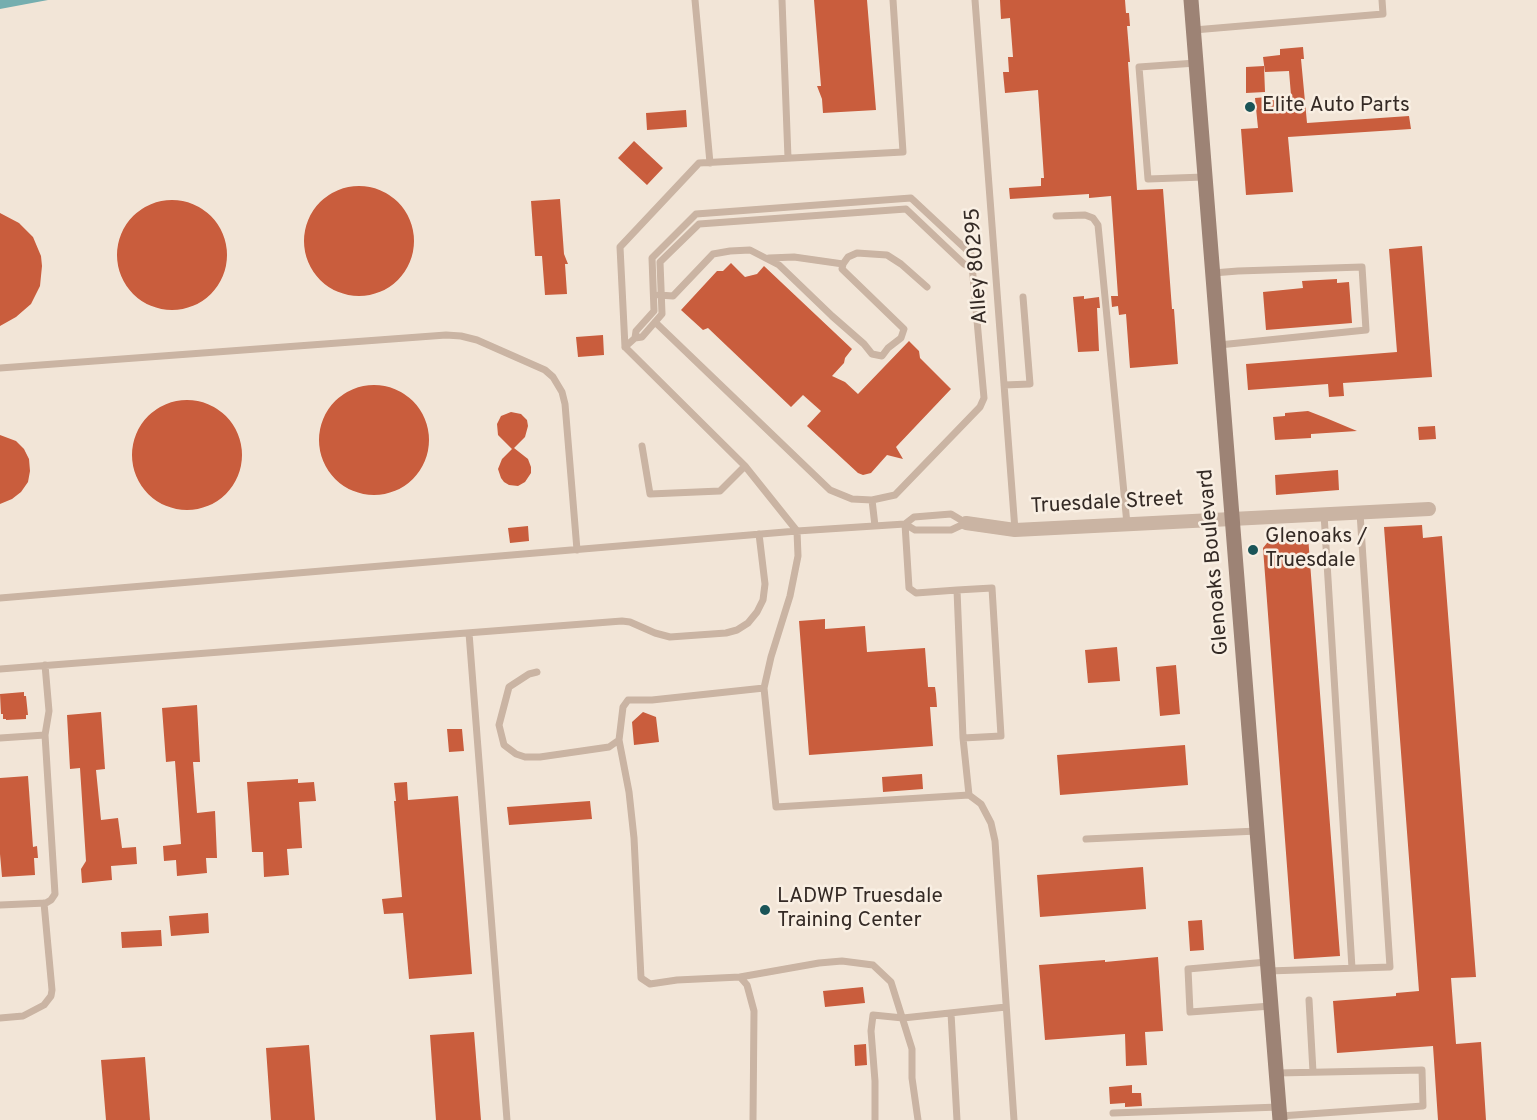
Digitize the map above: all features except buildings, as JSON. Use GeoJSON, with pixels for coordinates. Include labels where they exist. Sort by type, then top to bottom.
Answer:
{"type":"FeatureCollection","features":[{"type":"Feature","properties":{"kind":"main road","name":"Glenoaks Boulevard"},"geometry":{"type":"LineString","coordinates":[[1191,0],[1280,1114]]}},
{"type":"Feature","properties":{"kind":"street","name":"Truesdale Street"},"geometry":{"type":"LineString","coordinates":[[966,523],[1015,530],[1429,509]]}},
{"type":"Feature","properties":{"kind":"lane"},"geometry":{"type":"LineString","coordinates":[[694,0],[710,163]]}},
{"type":"Feature","properties":{"kind":"lane"},"geometry":{"type":"LineString","coordinates":[[782,0],[788,158]]}},
{"type":"Feature","properties":{"kind":"lane"},"geometry":{"type":"LineString","coordinates":[[892,0],[903,152],[699,163],[620,247],[625,347],[745,466],[797,531],[798,556],[790,596],[764,688],[776,807],[969,795],[981,804],[991,823],[995,841],[1014,1120]]}},
{"type":"Feature","properties":{"kind":"lane","name":"Alley 80295"},"geometry":{"type":"LineString","coordinates":[[975,0],[1015,530]]}},
{"type":"Feature","properties":{"kind":"lane"},"geometry":{"type":"LineString","coordinates":[[1193,30],[1383,14],[1382,0]]}},
{"type":"Feature","properties":{"kind":"lane"},"geometry":{"type":"LineString","coordinates":[[1196,63],[1139,67],[1148,178],[1204,177]]}},
{"type":"Feature","properties":{"kind":"lane"},"geometry":{"type":"LineString","coordinates":[[625,347],[635,338],[642,337],[662,314],[652,258],[696,214],[911,198],[971,254],[984,398],[980,407],[895,495],[872,500],[852,499],[830,490],[656,322]]}},
{"type":"Feature","properties":{"kind":"lane"},"geometry":{"type":"LineString","coordinates":[[635,338],[636,331],[654,311],[660,262],[699,224],[906,209],[964,264],[973,268]]}},
{"type":"Feature","properties":{"kind":"lane"},"geometry":{"type":"LineString","coordinates":[[1056,216],[1085,215],[1093,218],[1098,225],[1127,524]]}},
{"type":"Feature","properties":{"kind":"lane"},"geometry":{"type":"LineString","coordinates":[[657,295],[673,296],[713,254],[750,250],[779,264],[872,354],[882,356],[901,338],[904,329],[842,269],[843,264],[848,257],[857,253],[886,255],[902,264],[927,287]]}},
{"type":"Feature","properties":{"kind":"lane"},"geometry":{"type":"LineString","coordinates":[[767,259],[794,257],[843,264]]}},
{"type":"Feature","properties":{"kind":"lane"},"geometry":{"type":"LineString","coordinates":[[1213,273],[1362,267],[1366,330],[1218,345]]}},
{"type":"Feature","properties":{"kind":"lane"},"geometry":{"type":"LineString","coordinates":[[1004,385],[1030,384],[1023,297]]}},
{"type":"Feature","properties":{"kind":"lane"},"geometry":{"type":"LineString","coordinates":[[0,368],[447,335],[477,340],[545,369],[553,376],[562,392],[565,404],[577,550]]}},
{"type":"Feature","properties":{"kind":"lane"},"geometry":{"type":"LineString","coordinates":[[642,446],[650,494],[720,491],[745,466]]}},
{"type":"Feature","properties":{"kind":"lane"},"geometry":{"type":"LineString","coordinates":[[872,500],[875,526]]}},
{"type":"Feature","properties":{"kind":"lane"},"geometry":{"type":"LineString","coordinates":[[1271,1006],[1190,1012],[1188,969],[1268,966],[1390,967],[1360,513]]}},
{"type":"Feature","properties":{"kind":"lane"},"geometry":{"type":"LineString","coordinates":[[0,598],[759,534],[905,524],[914,517],[951,514],[966,523]]}},
{"type":"Feature","properties":{"kind":"lane"},"geometry":{"type":"LineString","coordinates":[[1324,514],[1352,968]]}},
{"type":"Feature","properties":{"kind":"lane"},"geometry":{"type":"LineString","coordinates":[[905,524],[915,530],[951,530],[966,523]]}},
{"type":"Feature","properties":{"kind":"lane"},"geometry":{"type":"LineString","coordinates":[[905,524],[909,588],[916,593],[992,588],[1001,736],[963,738]]}},
{"type":"Feature","properties":{"kind":"lane"},"geometry":{"type":"LineString","coordinates":[[0,669],[622,621],[670,637],[726,633],[737,630],[753,618],[764,600],[765,584],[759,534]]}},
{"type":"Feature","properties":{"kind":"lane"},"geometry":{"type":"LineString","coordinates":[[957,590],[963,738],[969,795]]}},
{"type":"Feature","properties":{"kind":"lane"},"geometry":{"type":"LineString","coordinates":[[469,633],[507,1120]]}},
{"type":"Feature","properties":{"kind":"lane"},"geometry":{"type":"LineString","coordinates":[[0,905],[44,903],[51,900],[55,891],[45,735],[49,711],[45,665]]}},
{"type":"Feature","properties":{"kind":"lane"},"geometry":{"type":"LineString","coordinates":[[537,672],[529,674],[510,687],[500,725],[504,745],[516,754],[525,757],[540,757],[609,747],[619,740]]}},
{"type":"Feature","properties":{"kind":"lane"},"geometry":{"type":"LineString","coordinates":[[764,688],[652,700],[628,700],[623,707],[619,740],[629,792],[634,838],[641,978],[650,984],[677,980],[741,978],[819,963],[842,961],[873,965],[891,982],[903,1018],[912,1049],[912,1078],[918,1120]]}},
{"type":"Feature","properties":{"kind":"lane"},"geometry":{"type":"LineString","coordinates":[[0,738],[45,735]]}},
{"type":"Feature","properties":{"kind":"lane"},"geometry":{"type":"LineString","coordinates":[[1086,838],[1257,831]]}},
{"type":"Feature","properties":{"kind":"lane"},"geometry":{"type":"LineString","coordinates":[[0,1018],[23,1016],[44,1005],[51,996],[44,903]]}},
{"type":"Feature","properties":{"kind":"lane"},"geometry":{"type":"LineString","coordinates":[[741,978],[747,985],[754,1011],[753,1120]]}},
{"type":"Feature","properties":{"kind":"lane"},"geometry":{"type":"LineString","coordinates":[[1309,1000],[1313,1072]]}},
{"type":"Feature","properties":{"kind":"lane"},"geometry":{"type":"LineString","coordinates":[[875,1120],[871,1031],[873,1015],[903,1018],[1006,1007]]}},
{"type":"Feature","properties":{"kind":"lane"},"geometry":{"type":"LineString","coordinates":[[951,1013],[957,1120]]}},
{"type":"Feature","properties":{"kind":"lane"},"geometry":{"type":"LineString","coordinates":[[1113,1113],[1280,1114],[1423,1106],[1422,1070],[1276,1073]]}},
{"type":"Feature","properties":{"kind":"water"},"geometry":{"type":"Polygon","coordinates":[[[0,0],[48,0],[0,9],[0,0]]]}},
{"type":"Feature","properties":{"kind":"place","name":"Elite Auto Parts"},"geometry":{"type":"Point","coordinates":[1250,107]}},
{"type":"Feature","properties":{"kind":"place","name":"Glenoaks / Truesdale"},"geometry":{"type":"Point","coordinates":[1253,550]}},
{"type":"Feature","properties":{"kind":"place","name":"LADWP Truesdale Training Center"},"geometry":{"type":"Point","coordinates":[765,910]}}]}
